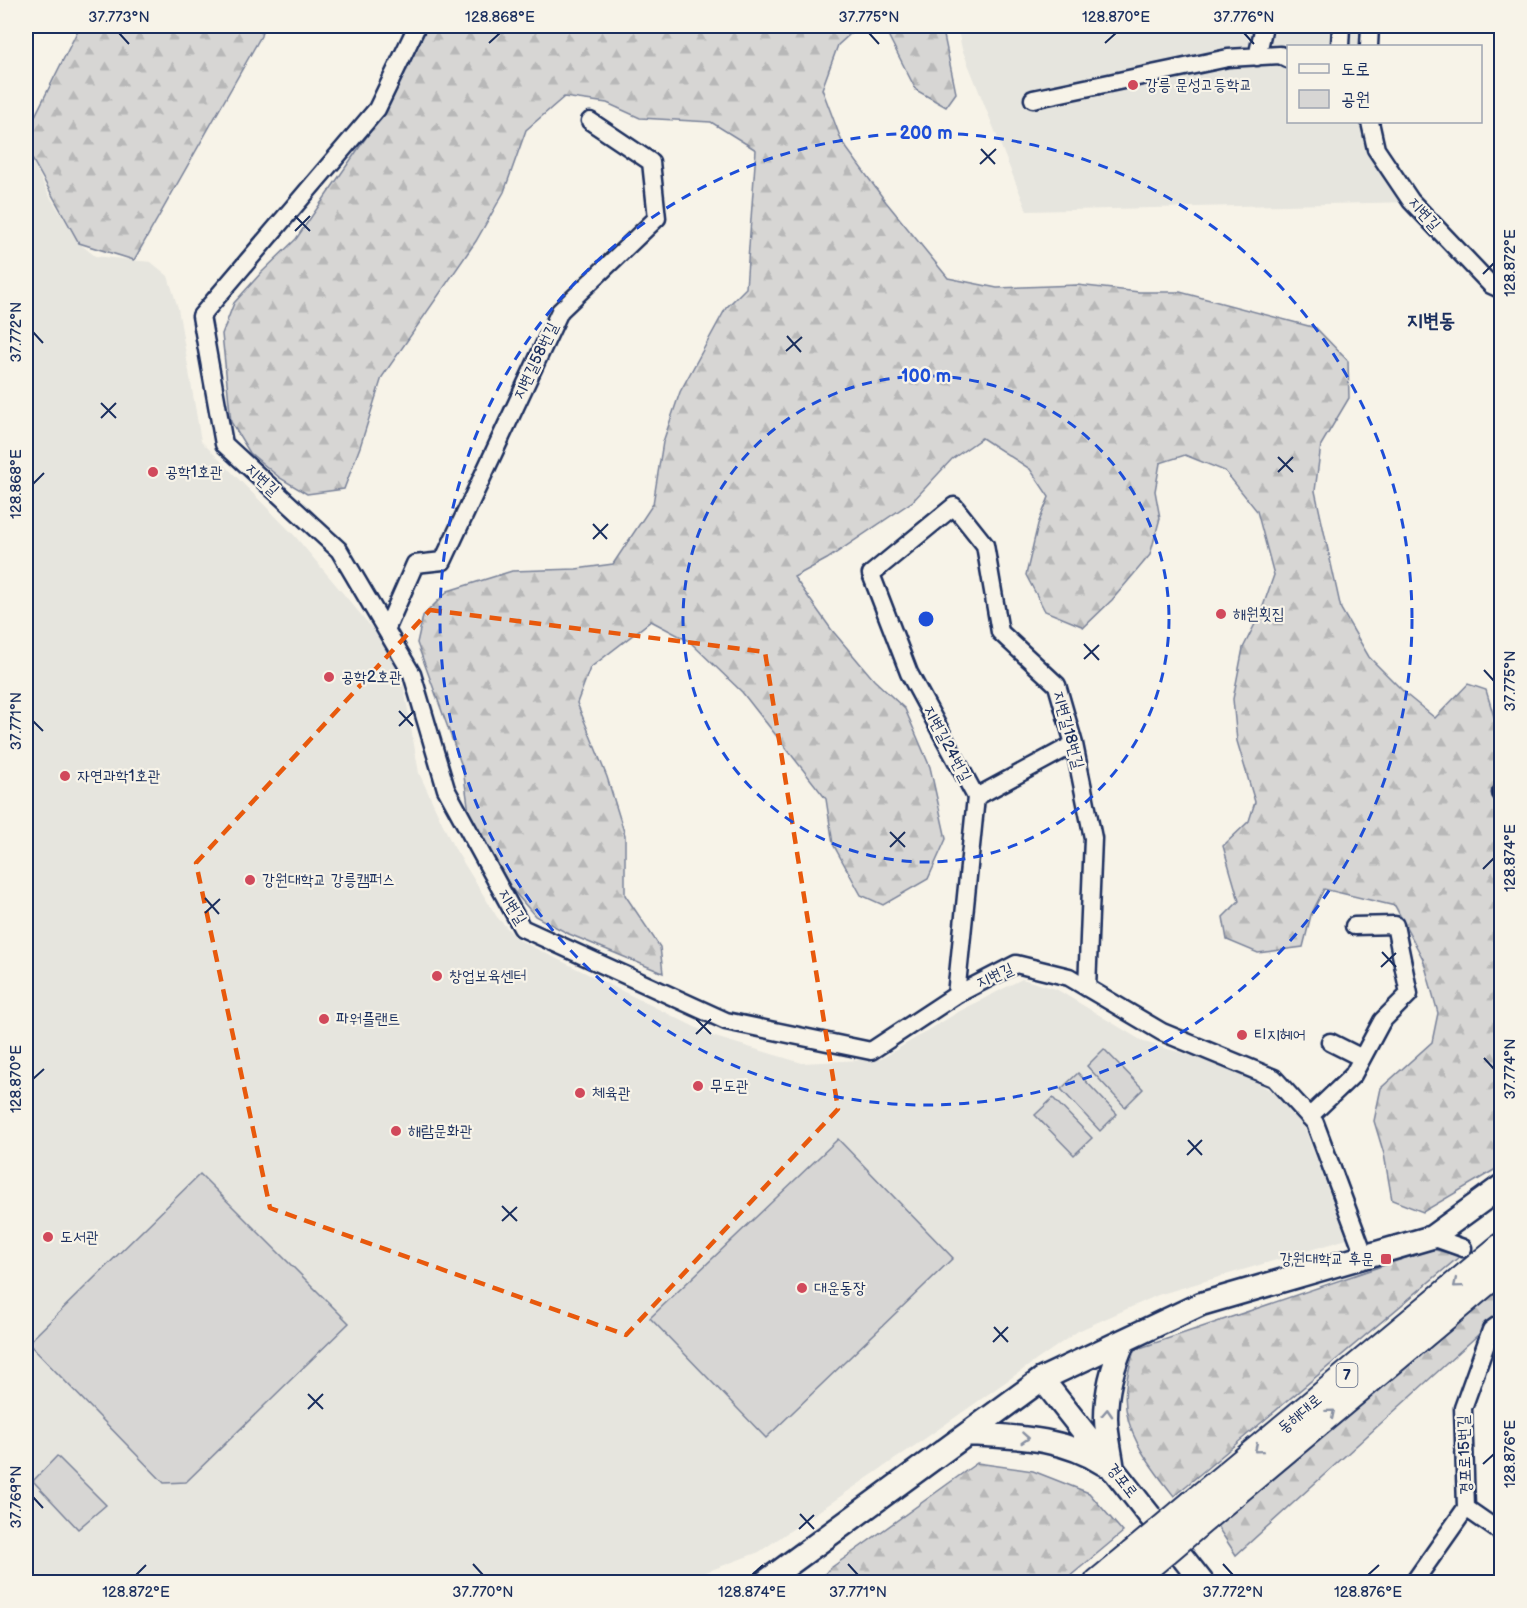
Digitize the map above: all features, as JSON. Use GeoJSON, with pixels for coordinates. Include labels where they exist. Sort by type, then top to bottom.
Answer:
{"type":"FeatureCollection","features":[{"type":"Feature","properties":{"kind":"main road","name":"동해대로"},"geometry":{"type":"LineString","coordinates":[[1098,1582],[1135,1568],[1502,1246]]}},
{"type":"Feature","properties":{"kind":"main road","name":"동해대로"},"geometry":{"type":"LineString","coordinates":[[1199,1510],[1502,1269]]}},
{"type":"Feature","properties":{"kind":"street","name":"지변길"},"geometry":{"type":"LineString","coordinates":[[417,26],[377,108],[201,316],[224,444],[339,550],[412,674],[446,789],[522,928],[726,1021],[871,1051],[956,995],[1016,964],[1069,977],[1162,1032],[1274,1078],[1315,1123],[1365,1257]]}},
{"type":"Feature","properties":{"kind":"street"},"geometry":{"type":"LineString","coordinates":[[1257,57],[1264,26]]}},
{"type":"Feature","properties":{"kind":"street"},"geometry":{"type":"LineString","coordinates":[[1340,45],[1341,26]]}},
{"type":"Feature","properties":{"kind":"street"},"geometry":{"type":"LineString","coordinates":[[1369,45],[1370,26]]}},
{"type":"Feature","properties":{"kind":"street"},"geometry":{"type":"LineString","coordinates":[[1033,99],[1228,58],[1280,56],[1287,59]]}},
{"type":"Feature","properties":{"kind":"street","name":"지변길58번길"},"geometry":{"type":"LineString","coordinates":[[386,630],[415,564],[443,561],[560,310],[657,218],[651,162],[590,121]]}},
{"type":"Feature","properties":{"kind":"street","name":"지변길"},"geometry":{"type":"LineString","coordinates":[[1370,123],[1376,149],[1411,201],[1491,285],[1502,290]]}},
{"type":"Feature","properties":{"kind":"street","name":"지변길18번길"},"geometry":{"type":"LineString","coordinates":[[871,574],[954,506],[985,545],[1000,632],[1057,685],[1074,744],[1094,838],[1087,988]]}},
{"type":"Feature","properties":{"kind":"street","name":"지변길24번길"},"geometry":{"type":"LineString","coordinates":[[871,574],[909,673],[976,797],[956,995]]}},
{"type":"Feature","properties":{"kind":"street"},"geometry":{"type":"LineString","coordinates":[[976,797],[1074,744]]}},
{"type":"Feature","properties":{"kind":"street"},"geometry":{"type":"LineString","coordinates":[[1309,1117],[1353,1075],[1382,1021],[1409,994],[1395,925],[1354,926]]}},
{"type":"Feature","properties":{"kind":"street"},"geometry":{"type":"LineString","coordinates":[[1330,1042],[1362,1058]]}},
{"type":"Feature","properties":{"kind":"street"},"geometry":{"type":"LineString","coordinates":[[770,1581],[1042,1379],[1201,1304],[1432,1237],[1502,1186]]}},
{"type":"Feature","properties":{"kind":"street"},"geometry":{"type":"LineString","coordinates":[[1432,1237],[1462,1248]]}},
{"type":"Feature","properties":{"kind":"street","name":"경포로15번길"},"geometry":{"type":"LineString","coordinates":[[1414,1582],[1466,1508],[1463,1408],[1491,1330],[1502,1322]]}},
{"type":"Feature","properties":{"kind":"street"},"geometry":{"type":"LineString","coordinates":[[1113,1471],[1106,1420],[1108,1390],[1124,1341]]}},
{"type":"Feature","properties":{"kind":"street","name":"경포로"},"geometry":{"type":"LineString","coordinates":[[1042,1379],[1202,1582]]}},
{"type":"Feature","properties":{"kind":"street"},"geometry":{"type":"LineString","coordinates":[[967,1434],[1038,1438],[1086,1452],[1113,1471]]}},
{"type":"Feature","properties":{"kind":"street"},"geometry":{"type":"LineString","coordinates":[[1466,1508],[1502,1533]]}},
{"type":"Feature","properties":{"kind":"highlighted area"},"geometry":{"type":"Polygon","coordinates":[[[430,610],[765,652],[838,1109],[626,1335],[270,1208],[196,863],[430,610]]]}},
{"type":"Feature","properties":{"kind":"shaded area","name":"강릉 문성고등학교"},"geometry":{"type":"Polygon","coordinates":[[[957,26],[1370,26],[1369,45],[1287,45],[1287,123],[1371,123],[1412,202],[1027,211],[962,49],[957,26]]]}},
{"type":"Feature","properties":{"kind":"shaded area","name":"강원대학교 강릉캠퍼스"},"geometry":{"type":"Polygon","coordinates":[[[26,149],[49,195],[79,243],[95,256],[151,262],[168,276],[178,308],[201,441],[294,535],[399,660],[419,773],[452,844],[497,917],[517,939],[715,1037],[802,1063],[881,1059],[960,1011],[1022,979],[1056,989],[1144,1042],[1233,1068],[1278,1095],[1303,1124],[1347,1239],[1158,1295],[1078,1331],[759,1552],[706,1572],[694,1582],[26,1582],[26,149]]]}},
{"type":"Feature","properties":{"kind":"green space"},"geometry":{"type":"Polygon","coordinates":[[[80,26],[263,26],[261,36],[134,260],[79,243],[26,148],[26,134],[80,26]]]}},
{"type":"Feature","properties":{"kind":"green space"},"geometry":{"type":"Polygon","coordinates":[[[428,26],[859,26],[838,45],[822,89],[842,142],[886,202],[948,278],[997,288],[1077,285],[1139,292],[1180,292],[1316,328],[1348,361],[1349,398],[1321,445],[1315,491],[1341,609],[1369,657],[1408,696],[1435,718],[1468,684],[1486,690],[1501,740],[1501,1166],[1423,1212],[1392,1200],[1384,1154],[1374,1121],[1381,1088],[1432,1042],[1438,1013],[1423,959],[1395,906],[1324,889],[1311,915],[1303,947],[1258,953],[1227,940],[1223,917],[1239,901],[1223,846],[1249,821],[1255,802],[1237,741],[1233,699],[1243,648],[1261,612],[1274,575],[1257,511],[1225,471],[1185,455],[1160,463],[1155,491],[1160,518],[1150,555],[1112,600],[1084,627],[1045,611],[1026,575],[1038,524],[1049,497],[1030,469],[982,438],[952,459],[913,501],[827,559],[794,577],[831,629],[874,680],[905,709],[930,767],[946,839],[928,879],[883,905],[861,895],[833,844],[826,799],[742,692],[689,641],[651,621],[590,668],[577,703],[607,777],[625,835],[625,895],[660,947],[663,973],[569,934],[535,916],[512,889],[469,812],[463,769],[417,643],[423,616],[448,591],[512,571],[576,569],[613,564],[653,504],[663,442],[680,392],[726,308],[746,288],[756,150],[711,122],[640,118],[607,103],[564,97],[526,130],[504,192],[476,241],[382,377],[344,489],[307,494],[280,478],[250,453],[231,422],[222,334],[234,303],[296,239],[374,126],[428,26]]]}},
{"type":"Feature","properties":{"kind":"green space"},"geometry":{"type":"Polygon","coordinates":[[[873,26],[942,26],[956,93],[946,107],[916,90],[887,33],[873,26]]]}},
{"type":"Feature","properties":{"kind":"green space"},"geometry":{"type":"Polygon","coordinates":[[[1104,1049],[1143,1089],[1125,1107],[1087,1066],[1104,1049]]]}},
{"type":"Feature","properties":{"kind":"green space"},"geometry":{"type":"Polygon","coordinates":[[[1078,1073],[1117,1114],[1100,1131],[1061,1089],[1078,1073]]]}},
{"type":"Feature","properties":{"kind":"green space"},"geometry":{"type":"Polygon","coordinates":[[[1053,1098],[1092,1138],[1074,1155],[1035,1115],[1053,1098]]]}},
{"type":"Feature","properties":{"kind":"green space","name":"대운동장"},"geometry":{"type":"Polygon","coordinates":[[[838,1139],[953,1258],[766,1438],[650,1318],[838,1139]]]}},
{"type":"Feature","properties":{"kind":"green space"},"geometry":{"type":"Polygon","coordinates":[[[200,1174],[349,1323],[186,1482],[164,1483],[28,1343],[200,1174]]]}},
{"type":"Feature","properties":{"kind":"green space"},"geometry":{"type":"Polygon","coordinates":[[[1432,1249],[1460,1256],[1174,1496],[1139,1446],[1128,1418],[1125,1403],[1126,1387],[1134,1350],[1432,1249]]]}},
{"type":"Feature","properties":{"kind":"green space"},"geometry":{"type":"Polygon","coordinates":[[[1491,1283],[1501,1294],[1501,1314],[1236,1555],[1215,1523],[1491,1283]]]}},
{"type":"Feature","properties":{"kind":"green space"},"geometry":{"type":"Polygon","coordinates":[[[57,1456],[106,1505],[78,1529],[33,1481],[57,1456]]]}},
{"type":"Feature","properties":{"kind":"green space"},"geometry":{"type":"Polygon","coordinates":[[[977,1463],[1033,1471],[1089,1493],[1123,1532],[1063,1582],[819,1582],[828,1570],[977,1463]]]}},
{"type":"Feature","properties":{"kind":"place","name":"강릉 문성고등학교"},"geometry":{"type":"Point","coordinates":[1133,85]}},
{"type":"Feature","properties":{"kind":"place","name":"공학1호관"},"geometry":{"type":"Point","coordinates":[153,472]}},
{"type":"Feature","properties":{"kind":"place","name":"해원횟집"},"geometry":{"type":"Point","coordinates":[1221,614]}},
{"type":"Feature","properties":{"kind":"place","name":"공학2호관"},"geometry":{"type":"Point","coordinates":[329,677]}},
{"type":"Feature","properties":{"kind":"place","name":"자연과학1호관"},"geometry":{"type":"Point","coordinates":[65,776]}},
{"type":"Feature","properties":{"kind":"place","name":"강원대학교 강릉캠퍼스"},"geometry":{"type":"Point","coordinates":[250,880]}},
{"type":"Feature","properties":{"kind":"place","name":"창업보육센터"},"geometry":{"type":"Point","coordinates":[437,976]}},
{"type":"Feature","properties":{"kind":"place","name":"파워플랜트"},"geometry":{"type":"Point","coordinates":[324,1019]}},
{"type":"Feature","properties":{"kind":"place","name":"티지헤어"},"geometry":{"type":"Point","coordinates":[1242,1035]}},
{"type":"Feature","properties":{"kind":"place","name":"무도관"},"geometry":{"type":"Point","coordinates":[698,1086]}},
{"type":"Feature","properties":{"kind":"place","name":"체육관"},"geometry":{"type":"Point","coordinates":[580,1093]}},
{"type":"Feature","properties":{"kind":"place","name":"해람문화관"},"geometry":{"type":"Point","coordinates":[396,1131]}},
{"type":"Feature","properties":{"kind":"place","name":"도서관"},"geometry":{"type":"Point","coordinates":[48,1237]}},
{"type":"Feature","properties":{"kind":"place","name":"강원대학교 후문"},"geometry":{"type":"Point","coordinates":[1386,1259]}},
{"type":"Feature","properties":{"kind":"place","name":"대운동장"},"geometry":{"type":"Point","coordinates":[802,1288]}},
{"type":"Feature","properties":{"kind":"district","name":"지변동"},"geometry":{"type":"Point","coordinates":[1431,321]}}]}
